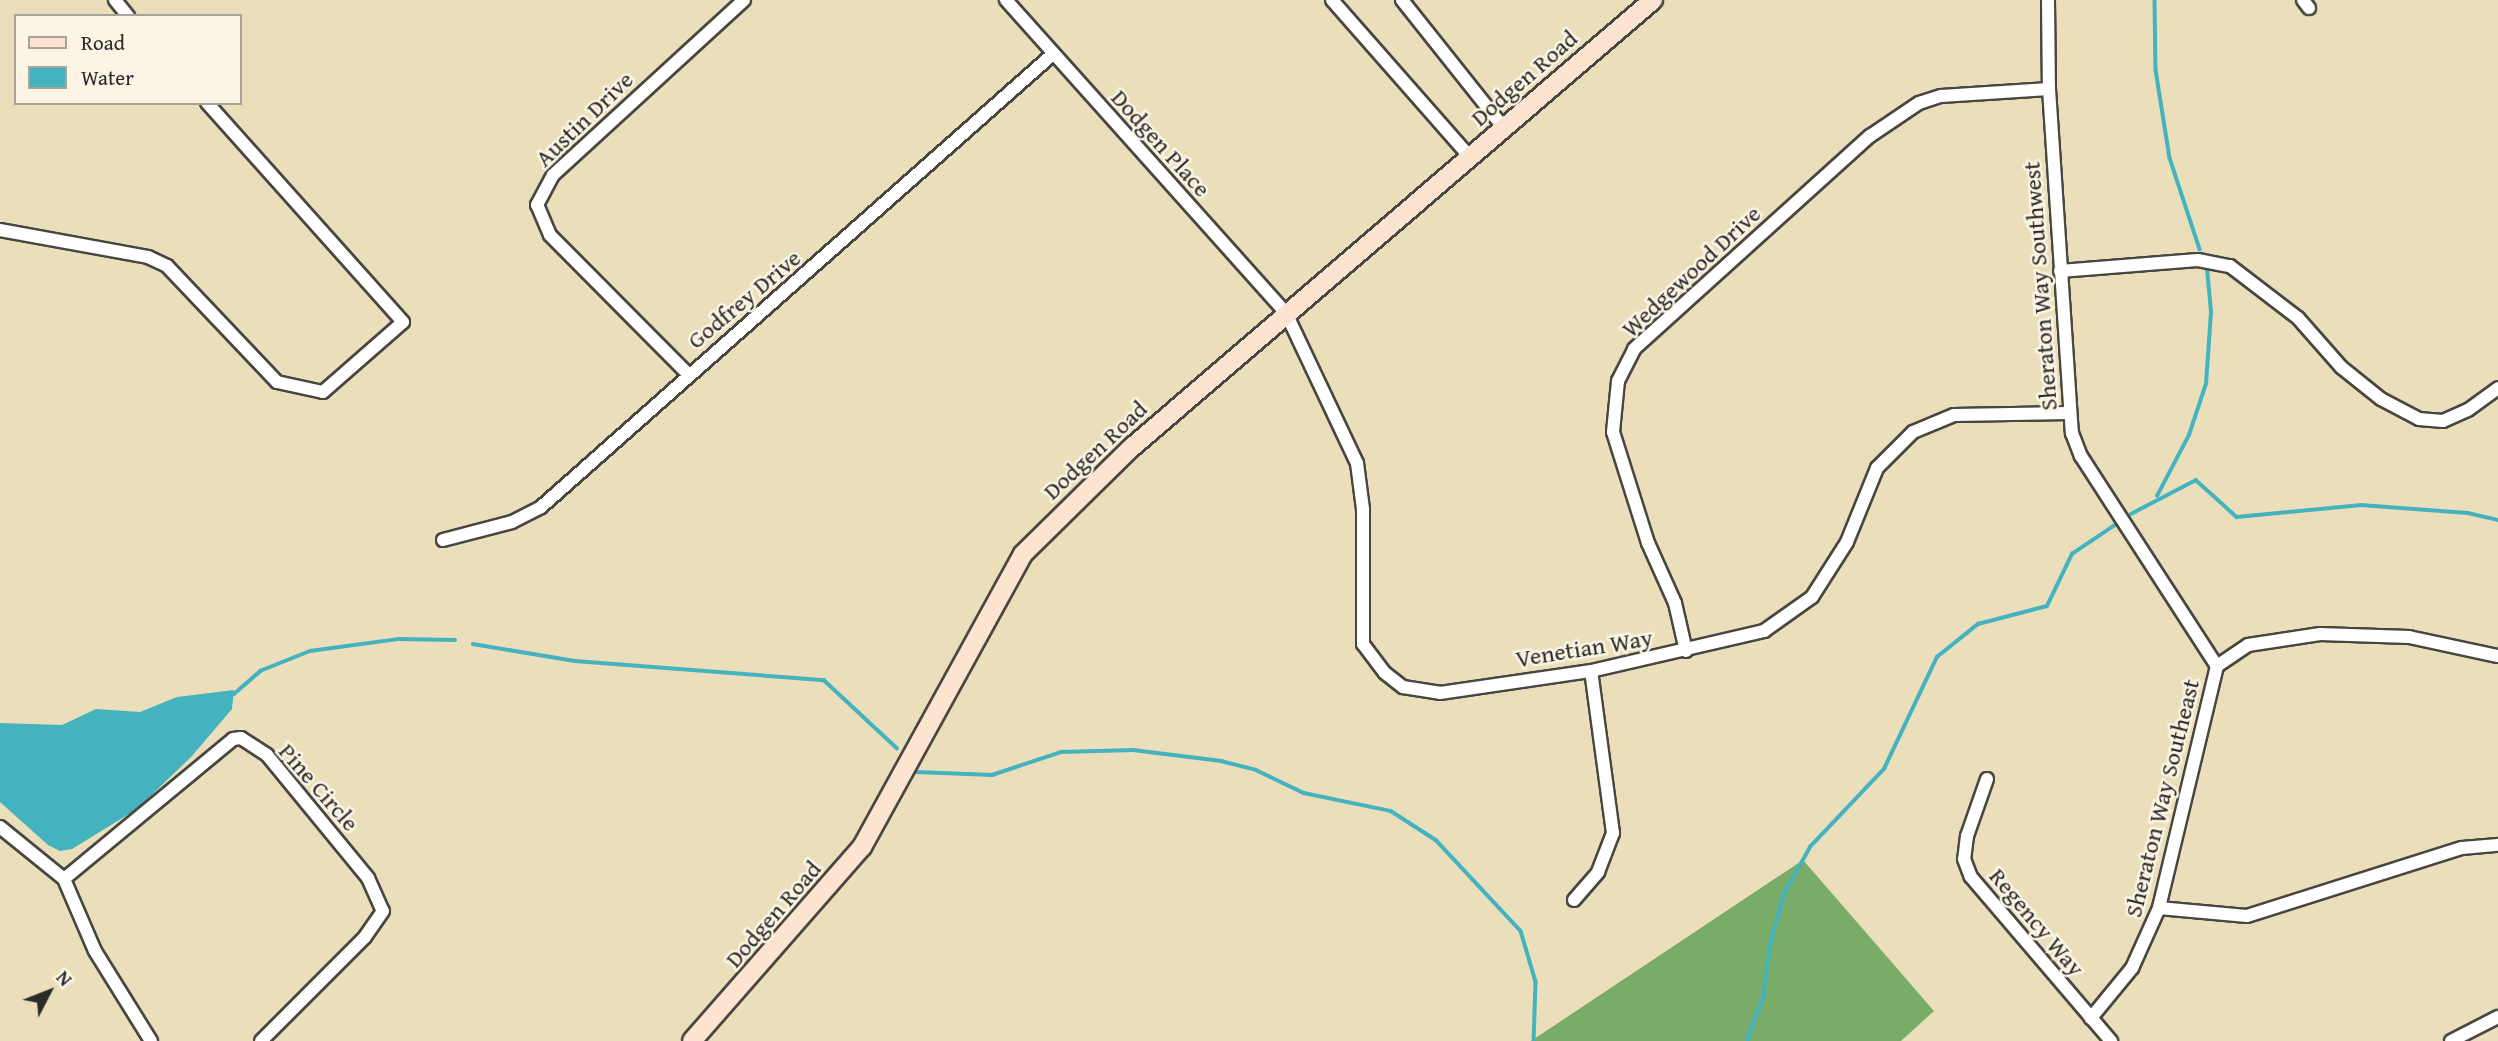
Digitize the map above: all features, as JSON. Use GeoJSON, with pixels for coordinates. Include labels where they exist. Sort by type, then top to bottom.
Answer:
{"type":"FeatureCollection","features":[{"type":"Feature","properties":{"kind":"street"},"geometry":{"type":"LineString","coordinates":[[115,0],[126,14]]}},
{"type":"Feature","properties":{"kind":"street","name":"Austin Drive"},"geometry":{"type":"LineString","coordinates":[[688,374],[550,234],[537,205],[553,175],[744,0]]}},
{"type":"Feature","properties":{"kind":"street","name":"Dodgen Place"},"geometry":{"type":"LineString","coordinates":[[1006,0],[1286,313]]}},
{"type":"Feature","properties":{"kind":"street"},"geometry":{"type":"LineString","coordinates":[[1332,0],[1470,158]]}},
{"type":"Feature","properties":{"kind":"street"},"geometry":{"type":"LineString","coordinates":[[1402,0],[1503,127]]}},
{"type":"Feature","properties":{"kind":"street","name":"Dodgen Road"},"geometry":{"type":"LineString","coordinates":[[692,1041],[862,847],[1023,554],[1131,448],[1653,0]]}},
{"type":"Feature","properties":{"kind":"street","name":"Sheraton Way Southwest"},"geometry":{"type":"LineString","coordinates":[[2048,0],[2049,89],[2069,413],[2081,456],[2143,550]]}},
{"type":"Feature","properties":{"kind":"street","name":"Godfrey Drive"},"geometry":{"type":"LineString","coordinates":[[443,540],[512,522],[541,507],[688,374],[1053,54]]}},
{"type":"Feature","properties":{"kind":"street","name":"Wedgewood Drive"},"geometry":{"type":"LineString","coordinates":[[1686,651],[1675,603],[1644,531],[1613,432],[1618,381],[1634,349],[1870,136],[1919,103],[1941,96],[2049,89]]}},
{"type":"Feature","properties":{"kind":"street"},"geometry":{"type":"LineString","coordinates":[[0,230],[158,262],[194,292],[278,382],[323,392],[402,322],[209,105]]}},
{"type":"Feature","properties":{"kind":"street"},"geometry":{"type":"LineString","coordinates":[[2060,271],[2199,260],[2223,263],[2241,270],[2298,318],[2341,367],[2381,399],[2419,419],[2443,421],[2468,410],[2498,388]]}},
{"type":"Feature","properties":{"kind":"street","name":"Venetian Way"},"geometry":{"type":"LineString","coordinates":[[1286,313],[1357,464],[1363,509],[1360,629],[1363,644],[1385,673],[1420,692],[1440,693],[1591,671],[1764,631],[1812,597],[1847,542],[1877,468],[1913,432],[1954,415],[2069,413]]}},
{"type":"Feature","properties":{"kind":"street","name":"Sheraton Way Southeast"},"geometry":{"type":"LineString","coordinates":[[2091,1017],[2132,968],[2159,908],[2217,666],[2143,550]]}},
{"type":"Feature","properties":{"kind":"street"},"geometry":{"type":"LineString","coordinates":[[2217,666],[2248,645],[2320,634],[2409,637],[2498,656]]}},
{"type":"Feature","properties":{"kind":"street"},"geometry":{"type":"LineString","coordinates":[[1574,900],[1598,872],[1613,833],[1591,671]]}},
{"type":"Feature","properties":{"kind":"street","name":"Pine Circle"},"geometry":{"type":"LineString","coordinates":[[64,878],[233,740],[241,738],[267,755],[368,878],[383,911],[365,937],[261,1041]]}},
{"type":"Feature","properties":{"kind":"street","name":"Regency Way"},"geometry":{"type":"LineString","coordinates":[[1987,779],[1967,836],[1964,859],[1970,877],[2111,1041]]}},
{"type":"Feature","properties":{"kind":"street"},"geometry":{"type":"LineString","coordinates":[[0,827],[64,878],[95,951],[151,1041]]}},
{"type":"Feature","properties":{"kind":"street"},"geometry":{"type":"LineString","coordinates":[[2159,908],[2190,914],[2247,916],[2462,848],[2498,845]]}},
{"type":"Feature","properties":{"kind":"street"},"geometry":{"type":"LineString","coordinates":[[2451,1041],[2498,1017]]}},
{"type":"Feature","properties":{"kind":"green space"},"geometry":{"type":"Polygon","coordinates":[[[1803,860],[1934,1011],[1901,1041],[1531,1041],[1803,860]]]}},
{"type":"Feature","properties":{"kind":"water"},"geometry":{"type":"Polygon","coordinates":[[[234,690],[232,709],[192,756],[137,809],[72,849],[60,851],[48,845],[0,802],[0,723],[62,725],[96,709],[140,712],[177,697],[234,690]]]}},
{"type":"Feature","properties":{"kind":"waterway"},"geometry":{"type":"LineString","coordinates":[[2155,0],[2156,70],[2170,158],[2200,249]]}},
{"type":"Feature","properties":{"kind":"waterway"},"geometry":{"type":"LineString","coordinates":[[2157,496],[2189,435],[2206,384],[2211,312],[2207,269]]}},
{"type":"Feature","properties":{"kind":"waterway"},"geometry":{"type":"LineString","coordinates":[[2131,514],[2196,480],[2237,517],[2361,505],[2468,513],[2498,520]]}},
{"type":"Feature","properties":{"kind":"waterway"},"geometry":{"type":"LineString","coordinates":[[1747,1041],[1763,998],[1770,945],[1784,894],[1810,847],[1884,769],[1937,657],[1978,624],[2047,606],[2072,554],[2115,525]]}},
{"type":"Feature","properties":{"kind":"waterway"},"geometry":{"type":"LineString","coordinates":[[234,694],[260,671],[310,651],[399,639],[455,640]]}},
{"type":"Feature","properties":{"kind":"waterway"},"geometry":{"type":"LineString","coordinates":[[473,644],[575,661],[824,680],[897,748]]}},
{"type":"Feature","properties":{"kind":"waterway"},"geometry":{"type":"LineString","coordinates":[[916,772],[992,775],[1061,752],[1133,750],[1221,761],[1256,770],[1304,793],[1391,811],[1436,840],[1521,931],[1536,982],[1534,1041]]}}]}
